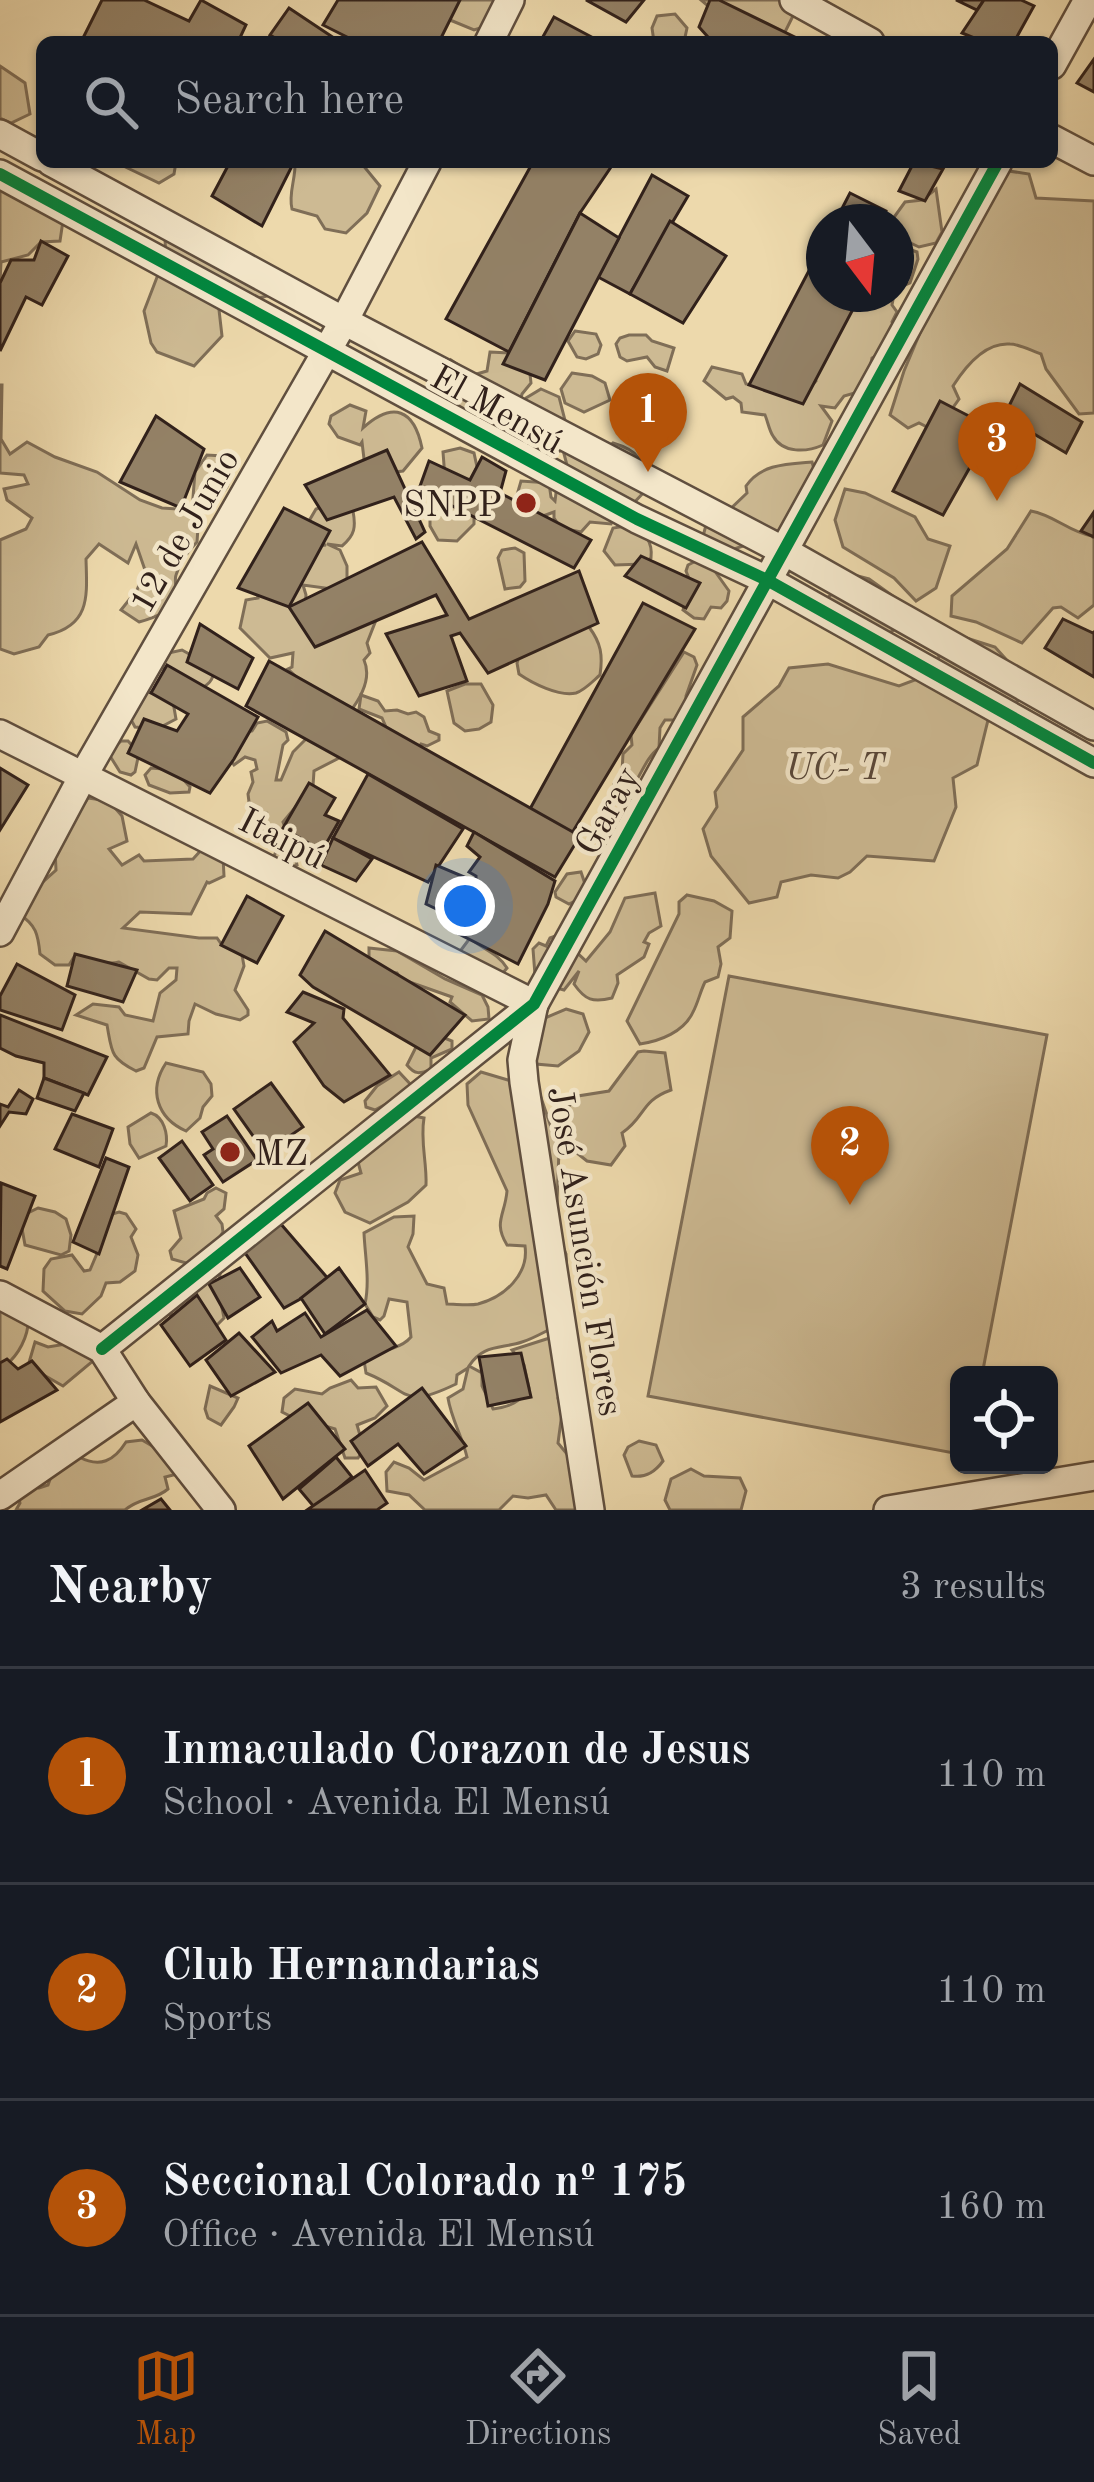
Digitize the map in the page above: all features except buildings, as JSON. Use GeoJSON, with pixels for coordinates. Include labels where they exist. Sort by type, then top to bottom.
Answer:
{"type":"FeatureCollection","features":[{"type":"Feature","properties":{"kind":"street"},"geometry":{"type":"LineString","coordinates":[[492,36],[510,0]]}},
{"type":"Feature","properties":{"kind":"street"},"geometry":{"type":"LineString","coordinates":[[794,0],[859,36]]}},
{"type":"Feature","properties":{"kind":"street"},"geometry":{"type":"LineString","coordinates":[[1058,53],[1088,0]]}},
{"type":"Feature","properties":{"kind":"street"},"geometry":{"type":"LineString","coordinates":[[0,134],[36,154]]}},
{"type":"Feature","properties":{"kind":"street"},"geometry":{"type":"LineString","coordinates":[[1058,142],[1094,160]]}},
{"type":"Feature","properties":{"kind":"street"},"geometry":{"type":"LineString","coordinates":[[62,168],[784,551],[1094,726]]}},
{"type":"Feature","properties":{"kind":"street","name":"12 de Junio"},"geometry":{"type":"LineString","coordinates":[[0,932],[83,776],[328,350],[424,168]]}},
{"type":"Feature","properties":{"kind":"street","name":"Garay"},"geometry":{"type":"LineString","coordinates":[[102,1348],[534,1004],[995,168]]}},
{"type":"Feature","properties":{"kind":"street","name":"El Mensú"},"geometry":{"type":"LineString","coordinates":[[0,174],[637,519],[767,580],[1094,763]]}},
{"type":"Feature","properties":{"kind":"street","name":"Itaipú"},"geometry":{"type":"LineString","coordinates":[[0,734],[534,1004]]}},
{"type":"Feature","properties":{"kind":"street","name":"José Asunción Flores"},"geometry":{"type":"LineString","coordinates":[[534,1004],[522,1060],[524,1082],[590,1510]]}},
{"type":"Feature","properties":{"kind":"street"},"geometry":{"type":"LineString","coordinates":[[0,1295],[102,1348],[136,1402],[221,1510]]}},
{"type":"Feature","properties":{"kind":"street"},"geometry":{"type":"LineString","coordinates":[[0,1496],[136,1402]]}},
{"type":"Feature","properties":{"kind":"street"},"geometry":{"type":"LineString","coordinates":[[888,1510],[1094,1476]]}},
{"type":"Feature","properties":{"kind":"green space"},"geometry":{"type":"Polygon","coordinates":[[[454,0],[503,0],[493,24],[474,30],[450,20],[454,0]]]}},
{"type":"Feature","properties":{"kind":"green space"},"geometry":{"type":"Polygon","coordinates":[[[701,0],[786,0],[795,12],[780,36],[764,36],[701,0]]]}},
{"type":"Feature","properties":{"kind":"green space"},"geometry":{"type":"Polygon","coordinates":[[[675,14],[687,28],[685,36],[653,36],[657,16],[675,14]]]}},
{"type":"Feature","properties":{"kind":"green space"},"geometry":{"type":"Polygon","coordinates":[[[0,66],[25,83],[30,114],[11,123],[0,118],[0,66]]]}},
{"type":"Feature","properties":{"kind":"green space"},"geometry":{"type":"Polygon","coordinates":[[[0,168],[64,214],[60,241],[41,242],[28,255],[1,262],[0,282],[0,168]]]}},
{"type":"Feature","properties":{"kind":"green space"},"geometry":{"type":"Polygon","coordinates":[[[128,168],[175,168],[174,174],[159,183],[128,168]]]}},
{"type":"Feature","properties":{"kind":"green space"},"geometry":{"type":"Polygon","coordinates":[[[294,168],[365,168],[380,186],[367,213],[346,233],[325,229],[317,216],[292,209],[294,168]]]}},
{"type":"Feature","properties":{"kind":"green space"},"geometry":{"type":"Polygon","coordinates":[[[1002,170],[1029,174],[1036,198],[1094,201],[1094,413],[1079,414],[1046,369],[1041,354],[1001,344],[984,351],[963,371],[953,386],[959,399],[933,430],[919,423],[908,428],[890,415],[904,371],[938,290],[955,269],[1002,170]]]}},
{"type":"Feature","properties":{"kind":"green space"},"geometry":{"type":"Polygon","coordinates":[[[936,189],[942,232],[936,243],[919,247],[914,245],[914,204],[904,204],[922,200],[936,189]]]}},
{"type":"Feature","properties":{"kind":"green space"},"geometry":{"type":"Polygon","coordinates":[[[165,239],[270,295],[246,302],[166,259],[165,239]]]}},
{"type":"Feature","properties":{"kind":"green space"},"geometry":{"type":"Polygon","coordinates":[[[159,272],[218,301],[222,336],[194,366],[157,352],[151,343],[144,311],[159,272]]]}},
{"type":"Feature","properties":{"kind":"green space"},"geometry":{"type":"Polygon","coordinates":[[[849,312],[897,312],[892,322],[898,331],[884,352],[872,358],[865,390],[844,396],[835,408],[821,406],[832,421],[823,445],[803,450],[783,446],[765,415],[742,412],[741,403],[733,397],[726,399],[704,381],[712,367],[742,374],[746,384],[806,392],[816,381],[812,369],[849,312]]]}},
{"type":"Feature","properties":{"kind":"green space"},"geometry":{"type":"Polygon","coordinates":[[[575,331],[596,334],[601,345],[598,354],[577,357],[568,341],[575,331]]]}},
{"type":"Feature","properties":{"kind":"green space"},"geometry":{"type":"Polygon","coordinates":[[[629,335],[646,335],[674,348],[667,371],[655,367],[647,357],[627,361],[620,357],[616,344],[629,335]]]}},
{"type":"Feature","properties":{"kind":"green space"},"geometry":{"type":"Polygon","coordinates":[[[490,352],[509,353],[529,365],[531,383],[522,394],[511,435],[495,433],[441,403],[439,387],[451,360],[473,375],[487,371],[490,352]]]}},
{"type":"Feature","properties":{"kind":"green space"},"geometry":{"type":"Polygon","coordinates":[[[572,373],[605,383],[610,400],[584,412],[565,403],[561,389],[572,373]]]}},
{"type":"Feature","properties":{"kind":"green space"},"geometry":{"type":"Polygon","coordinates":[[[0,385],[1,439],[10,454],[27,442],[97,472],[140,500],[162,508],[192,510],[195,472],[207,455],[223,456],[231,466],[224,491],[200,499],[197,542],[178,570],[174,600],[162,613],[139,622],[121,610],[145,570],[136,544],[128,563],[99,544],[86,559],[84,607],[72,624],[48,635],[39,647],[14,654],[0,649],[0,540],[26,529],[32,518],[7,500],[4,489],[28,484],[24,475],[0,473],[0,385]]]}},
{"type":"Feature","properties":{"kind":"green space"},"geometry":{"type":"Polygon","coordinates":[[[541,389],[559,397],[567,428],[604,451],[613,443],[639,459],[646,490],[629,508],[614,513],[611,524],[590,522],[581,532],[561,528],[554,512],[543,516],[515,502],[521,481],[549,483],[555,501],[556,493],[572,484],[563,450],[542,457],[516,441],[526,398],[541,389]]]}},
{"type":"Feature","properties":{"kind":"green space"},"geometry":{"type":"Polygon","coordinates":[[[350,405],[366,411],[363,428],[384,414],[408,417],[422,448],[403,471],[372,470],[364,459],[362,442],[338,437],[329,424],[331,416],[350,405]]]}},
{"type":"Feature","properties":{"kind":"green space"},"geometry":{"type":"Polygon","coordinates":[[[460,448],[474,453],[477,467],[470,480],[445,478],[443,452],[460,448]]]}},
{"type":"Feature","properties":{"kind":"green space"},"geometry":{"type":"Polygon","coordinates":[[[812,462],[816,476],[792,532],[720,555],[702,540],[706,525],[747,493],[746,486],[759,473],[775,466],[812,462]]]}},
{"type":"Feature","properties":{"kind":"green space"},"geometry":{"type":"Polygon","coordinates":[[[845,489],[865,493],[915,517],[928,539],[950,546],[936,588],[916,601],[894,578],[843,547],[835,520],[845,489]]]}},
{"type":"Feature","properties":{"kind":"green space"},"geometry":{"type":"Polygon","coordinates":[[[451,490],[474,517],[474,524],[457,541],[438,540],[430,526],[430,500],[451,490]]]}},
{"type":"Feature","properties":{"kind":"green space"},"geometry":{"type":"Polygon","coordinates":[[[332,504],[353,511],[350,538],[342,546],[327,544],[340,550],[347,579],[332,589],[303,585],[305,606],[376,620],[367,643],[370,653],[364,660],[366,681],[349,713],[310,690],[288,669],[293,653],[270,658],[240,628],[246,600],[258,598],[256,586],[309,547],[326,545],[317,544],[309,521],[316,509],[332,504]]]}},
{"type":"Feature","properties":{"kind":"green space"},"geometry":{"type":"Polygon","coordinates":[[[1031,511],[1092,536],[1094,605],[1078,618],[1061,607],[1053,608],[1022,643],[951,616],[952,596],[1007,549],[1031,511]]]}},
{"type":"Feature","properties":{"kind":"green space"},"geometry":{"type":"Polygon","coordinates":[[[632,525],[647,538],[651,558],[644,564],[615,565],[604,551],[613,528],[632,525]]]}},
{"type":"Feature","properties":{"kind":"green space"},"geometry":{"type":"Polygon","coordinates":[[[515,548],[524,553],[525,581],[520,587],[505,589],[498,558],[502,550],[515,548]]]}},
{"type":"Feature","properties":{"kind":"green space"},"geometry":{"type":"Polygon","coordinates":[[[698,560],[709,563],[729,591],[721,608],[711,607],[704,619],[683,610],[692,586],[686,571],[698,560]]]}},
{"type":"Feature","properties":{"kind":"green space","name":"UC- T"},"geometry":{"type":"Polygon","coordinates":[[[854,575],[869,579],[901,602],[895,629],[884,637],[827,598],[854,575]]]}},
{"type":"Feature","properties":{"kind":"green space"},"geometry":{"type":"Polygon","coordinates":[[[589,627],[599,644],[601,668],[600,675],[583,690],[554,691],[519,674],[524,639],[589,627]]]}},
{"type":"Feature","properties":{"kind":"green space","name":"UC- T"},"geometry":{"type":"Polygon","coordinates":[[[957,635],[995,647],[1024,679],[1020,700],[997,711],[991,708],[977,765],[953,778],[956,807],[934,861],[867,856],[838,878],[811,875],[781,882],[777,897],[749,903],[711,856],[703,829],[717,807],[715,792],[743,750],[743,717],[779,686],[789,668],[828,664],[899,686],[944,669],[939,655],[957,635]]]}},
{"type":"Feature","properties":{"kind":"green space"},"geometry":{"type":"Polygon","coordinates":[[[182,650],[214,668],[210,682],[197,691],[169,682],[163,667],[164,654],[182,650]]]}},
{"type":"Feature","properties":{"kind":"green space","name":"UC- T"},"geometry":{"type":"Polygon","coordinates":[[[684,652],[697,665],[686,706],[674,720],[665,720],[659,748],[626,796],[614,784],[622,772],[623,754],[684,652]]]}},
{"type":"Feature","properties":{"kind":"green space"},"geometry":{"type":"Polygon","coordinates":[[[481,684],[493,705],[491,722],[479,729],[465,731],[454,723],[447,691],[481,684]]]}},
{"type":"Feature","properties":{"kind":"green space"},"geometry":{"type":"Polygon","coordinates":[[[142,689],[173,702],[176,719],[157,729],[135,727],[129,716],[142,689]]]}},
{"type":"Feature","properties":{"kind":"green space"},"geometry":{"type":"Polygon","coordinates":[[[361,695],[378,701],[385,711],[416,712],[439,740],[421,744],[416,751],[386,727],[382,718],[359,709],[361,695]]]}},
{"type":"Feature","properties":{"kind":"green space"},"geometry":{"type":"Polygon","coordinates":[[[267,721],[286,732],[288,740],[276,780],[281,780],[293,752],[313,732],[341,744],[339,758],[314,771],[313,786],[283,822],[297,865],[284,870],[273,859],[276,851],[258,826],[266,813],[250,810],[255,760],[245,757],[234,765],[226,754],[235,735],[267,721]]]}},
{"type":"Feature","properties":{"kind":"green space"},"geometry":{"type":"Polygon","coordinates":[[[121,741],[128,741],[139,753],[131,775],[120,772],[110,756],[121,741]]]}},
{"type":"Feature","properties":{"kind":"green space"},"geometry":{"type":"Polygon","coordinates":[[[151,768],[175,770],[189,792],[170,793],[149,785],[145,775],[151,768]]]}},
{"type":"Feature","properties":{"kind":"green space"},"geometry":{"type":"Polygon","coordinates":[[[88,798],[109,801],[122,816],[127,841],[109,849],[122,865],[139,855],[144,861],[193,859],[203,848],[223,857],[224,876],[207,882],[191,914],[140,912],[123,928],[217,938],[242,955],[244,966],[235,990],[248,1015],[240,1020],[195,1004],[188,1034],[157,1037],[144,1068],[136,1071],[114,1053],[107,1025],[76,1015],[93,1004],[119,1007],[125,1015],[153,1021],[160,993],[176,980],[177,968],[169,968],[157,980],[119,962],[74,957],[69,965],[55,965],[40,954],[35,931],[19,914],[33,891],[56,870],[55,848],[88,798]]]}},
{"type":"Feature","properties":{"kind":"green space"},"geometry":{"type":"Polygon","coordinates":[[[581,872],[583,897],[569,904],[556,897],[567,874],[581,872]]]}},
{"type":"Feature","properties":{"kind":"green space"},"geometry":{"type":"Polygon","coordinates":[[[655,893],[661,926],[644,942],[649,944],[644,957],[617,975],[612,998],[595,1000],[582,994],[574,984],[579,971],[564,990],[545,985],[535,975],[533,949],[539,943],[546,946],[558,935],[586,961],[610,932],[625,898],[655,893]]]}},
{"type":"Feature","properties":{"kind":"green space"},"geometry":{"type":"Polygon","coordinates":[[[687,895],[732,911],[730,938],[718,947],[718,977],[705,982],[684,1025],[663,1038],[640,1044],[627,1021],[679,914],[679,902],[687,895]]]}},
{"type":"Feature","properties":{"kind":"green space"},"geometry":{"type":"Polygon","coordinates":[[[470,938],[503,963],[507,968],[502,974],[458,954],[470,938]]]}},
{"type":"Feature","properties":{"kind":"green space"},"geometry":{"type":"Polygon","coordinates":[[[369,948],[397,951],[482,995],[489,1019],[472,1021],[450,1002],[452,997],[401,979],[397,973],[382,972],[369,963],[369,948]]]}},
{"type":"Feature","properties":{"kind":"green space"},"geometry":{"type":"Polygon","coordinates":[[[729,976],[1047,1035],[984,1366],[950,1366],[950,1452],[648,1396],[729,976]]]}},
{"type":"Feature","properties":{"kind":"green space"},"geometry":{"type":"Polygon","coordinates":[[[566,1009],[583,1014],[589,1032],[579,1051],[558,1066],[536,1064],[531,1024],[566,1009]]]}},
{"type":"Feature","properties":{"kind":"green space"},"geometry":{"type":"Polygon","coordinates":[[[442,1037],[452,1041],[452,1049],[431,1058],[431,1069],[418,1073],[407,1065],[417,1045],[442,1037]]]}},
{"type":"Feature","properties":{"kind":"green space"},"geometry":{"type":"Polygon","coordinates":[[[638,1052],[665,1053],[671,1090],[648,1104],[622,1133],[625,1146],[611,1165],[587,1161],[568,1146],[562,1114],[578,1096],[609,1091],[638,1052]]]}},
{"type":"Feature","properties":{"kind":"green space"},"geometry":{"type":"Polygon","coordinates":[[[166,1063],[203,1072],[211,1084],[212,1096],[186,1131],[168,1119],[158,1102],[157,1083],[166,1063]]]}},
{"type":"Feature","properties":{"kind":"green space"},"geometry":{"type":"Polygon","coordinates":[[[399,1072],[412,1086],[398,1106],[366,1107],[365,1101],[377,1086],[399,1072]]]}},
{"type":"Feature","properties":{"kind":"green space"},"geometry":{"type":"Polygon","coordinates":[[[481,1072],[538,1089],[559,1150],[556,1230],[566,1254],[568,1293],[559,1325],[486,1351],[469,1366],[482,1373],[482,1386],[493,1409],[509,1405],[529,1388],[524,1365],[512,1350],[559,1335],[572,1381],[558,1398],[562,1413],[558,1443],[592,1510],[556,1510],[546,1495],[513,1496],[499,1510],[425,1510],[409,1495],[387,1491],[386,1472],[394,1462],[424,1480],[467,1457],[448,1398],[463,1389],[468,1368],[457,1375],[456,1384],[416,1397],[366,1373],[363,1354],[395,1347],[411,1337],[407,1302],[389,1299],[380,1320],[365,1304],[364,1233],[394,1217],[414,1216],[408,1247],[427,1284],[444,1288],[447,1304],[488,1301],[513,1283],[523,1266],[525,1246],[507,1245],[503,1237],[500,1224],[507,1191],[468,1105],[467,1084],[481,1072]]]}},
{"type":"Feature","properties":{"kind":"green space"},"geometry":{"type":"Polygon","coordinates":[[[392,1112],[424,1118],[426,1185],[408,1202],[370,1223],[345,1212],[335,1193],[340,1180],[361,1173],[360,1140],[392,1112]]]}},
{"type":"Feature","properties":{"kind":"green space"},"geometry":{"type":"Polygon","coordinates":[[[151,1113],[164,1126],[166,1146],[139,1158],[130,1144],[128,1127],[151,1113]]]}},
{"type":"Feature","properties":{"kind":"green space"},"geometry":{"type":"Polygon","coordinates":[[[216,1188],[226,1193],[224,1209],[216,1216],[223,1232],[205,1259],[186,1263],[172,1259],[170,1251],[181,1238],[174,1211],[204,1199],[216,1188]]]}},
{"type":"Feature","properties":{"kind":"green space"},"geometry":{"type":"Polygon","coordinates":[[[38,1208],[66,1219],[69,1251],[61,1255],[25,1245],[21,1223],[38,1208]]]}},
{"type":"Feature","properties":{"kind":"green space"},"geometry":{"type":"Polygon","coordinates":[[[119,1212],[136,1229],[131,1237],[138,1255],[135,1271],[120,1282],[106,1283],[101,1296],[82,1314],[65,1311],[43,1291],[44,1269],[51,1259],[72,1255],[84,1271],[90,1270],[109,1215],[119,1212]]]}},
{"type":"Feature","properties":{"kind":"green space"},"geometry":{"type":"Polygon","coordinates":[[[221,1268],[218,1288],[224,1318],[213,1329],[179,1315],[155,1314],[221,1268]]]}},
{"type":"Feature","properties":{"kind":"green space"},"geometry":{"type":"Polygon","coordinates":[[[0,1281],[22,1297],[28,1320],[22,1345],[5,1366],[0,1366],[0,1281]]]}},
{"type":"Feature","properties":{"kind":"green space"},"geometry":{"type":"Polygon","coordinates":[[[35,1342],[91,1349],[93,1361],[63,1386],[28,1366],[35,1342]]]}},
{"type":"Feature","properties":{"kind":"green space"},"geometry":{"type":"Polygon","coordinates":[[[351,1380],[358,1388],[376,1387],[387,1406],[375,1418],[357,1425],[364,1449],[358,1458],[345,1458],[335,1429],[282,1412],[284,1398],[295,1389],[322,1394],[351,1380]]]}},
{"type":"Feature","properties":{"kind":"green space"},"geometry":{"type":"Polygon","coordinates":[[[210,1386],[238,1398],[221,1425],[208,1418],[205,1409],[210,1386]]]}},
{"type":"Feature","properties":{"kind":"green space"},"geometry":{"type":"Polygon","coordinates":[[[142,1440],[159,1450],[177,1474],[165,1477],[168,1489],[163,1493],[125,1510],[16,1510],[20,1503],[16,1487],[31,1480],[39,1488],[48,1485],[52,1474],[79,1457],[106,1461],[126,1442],[142,1440]]]}},
{"type":"Feature","properties":{"kind":"green space"},"geometry":{"type":"Polygon","coordinates":[[[639,1441],[656,1445],[663,1461],[650,1473],[632,1476],[624,1455],[639,1441]]]}},
{"type":"Feature","properties":{"kind":"green space"},"geometry":{"type":"Polygon","coordinates":[[[691,1469],[704,1476],[740,1478],[746,1491],[741,1510],[670,1510],[665,1500],[671,1479],[691,1469]]]}},
{"type":"Feature","properties":{"kind":"cycle path"},"geometry":{"type":"LineString","coordinates":[[102,1349],[534,1004],[995,168]]}},
{"type":"Feature","properties":{"kind":"cycle path"},"geometry":{"type":"LineString","coordinates":[[0,174],[637,519],[767,580],[1094,763]]}},
{"type":"Feature","properties":{"kind":"place","name":"Inmaculado Corazon de Jesus"},"geometry":{"type":"Point","coordinates":[648,472]}},
{"type":"Feature","properties":{"kind":"place","name":"Seccional Colorado nº 175"},"geometry":{"type":"Point","coordinates":[997,501]}},
{"type":"Feature","properties":{"kind":"place","name":"SNPP"},"geometry":{"type":"Point","coordinates":[526,503]}},
{"type":"Feature","properties":{"kind":"place","name":"MZ"},"geometry":{"type":"Point","coordinates":[230,1152]}},
{"type":"Feature","properties":{"kind":"place","name":"Club Hernandarias"},"geometry":{"type":"Point","coordinates":[850,1205]}}]}
